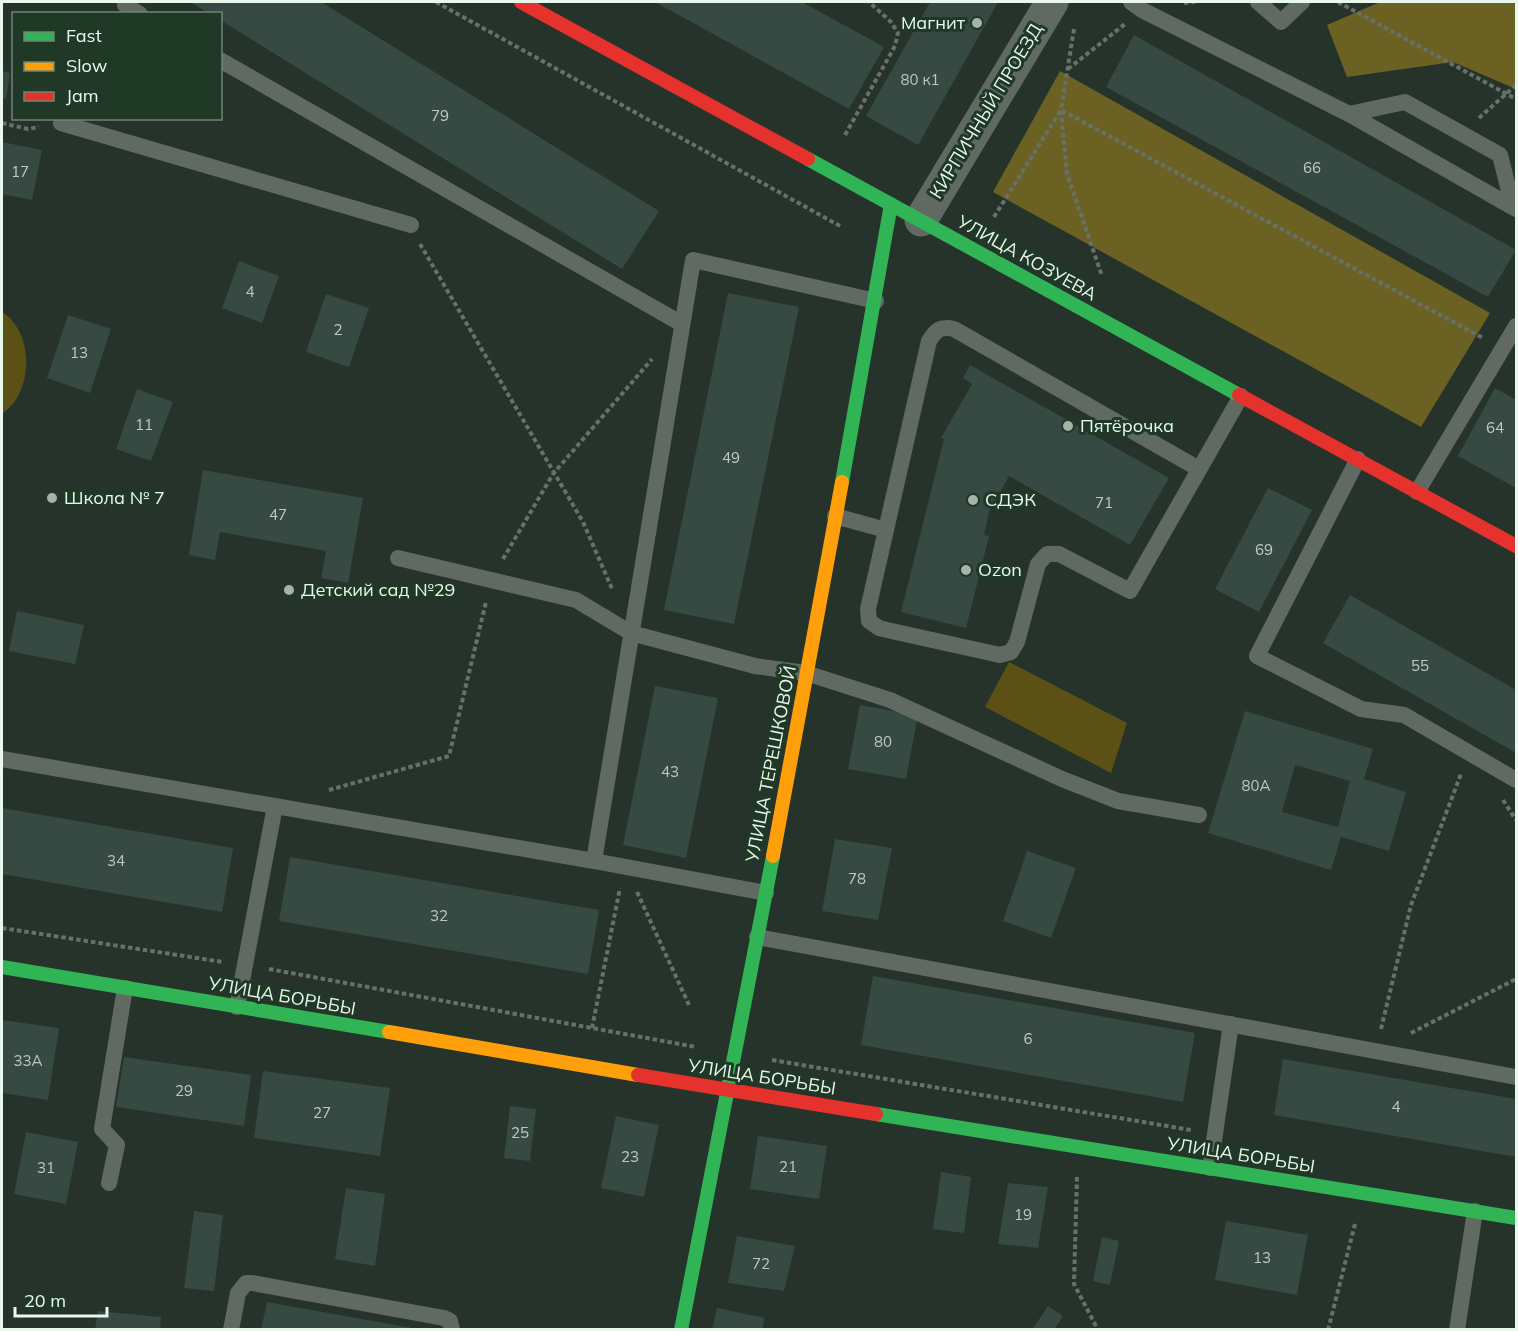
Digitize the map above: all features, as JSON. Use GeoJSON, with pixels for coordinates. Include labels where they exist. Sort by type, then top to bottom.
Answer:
{"type":"FeatureCollection","features":[{"type":"Feature","properties":{"kind":"street","name":"УЛИЦА КОЗУЕВА"},"geometry":{"type":"LineString","coordinates":[[521,2],[1516,546]]}},
{"type":"Feature","properties":{"kind":"street","name":"КИРПИЧНЫЙ ПРОЕЗД"},"geometry":{"type":"LineString","coordinates":[[921,220],[1052,2]]}},
{"type":"Feature","properties":{"kind":"street","name":"УЛИЦА ТЕРЕШКОВОЙ"},"geometry":{"type":"LineString","coordinates":[[681,1329],[766,893],[876,301],[891,204]]}},
{"type":"Feature","properties":{"kind":"street","name":"УЛИЦА БОРЬБЫ"},"geometry":{"type":"LineString","coordinates":[[2,967],[729,1090],[1516,1218]]}},
{"type":"Feature","properties":{"kind":"lane"},"geometry":{"type":"LineString","coordinates":[[1258,2],[1281,22],[1302,2]]}},
{"type":"Feature","properties":{"kind":"lane"},"geometry":{"type":"LineString","coordinates":[[1137,6],[1349,114],[1515,208]]}},
{"type":"Feature","properties":{"kind":"lane"},"geometry":{"type":"LineString","coordinates":[[222,61],[682,324]]}},
{"type":"Feature","properties":{"kind":"lane"},"geometry":{"type":"LineString","coordinates":[[1349,114],[1404,102],[1491,149],[1500,155],[1515,208]]}},
{"type":"Feature","properties":{"kind":"lane"},"geometry":{"type":"LineString","coordinates":[[62,121],[411,225]]}},
{"type":"Feature","properties":{"kind":"lane"},"geometry":{"type":"LineString","coordinates":[[594,861],[693,260],[876,301]]}},
{"type":"Feature","properties":{"kind":"lane"},"geometry":{"type":"LineString","coordinates":[[1417,492],[1516,326]]}},
{"type":"Feature","properties":{"kind":"lane"},"geometry":{"type":"LineString","coordinates":[[1199,469],[954,328],[945,327],[937,330],[929,341],[868,609],[868,621],[879,628],[1000,655],[1011,652],[1017,642],[1038,564],[1047,554],[1059,554],[1130,591],[1241,396]]}},
{"type":"Feature","properties":{"kind":"lane"},"geometry":{"type":"LineString","coordinates":[[1358,459],[1257,657],[1362,709],[1404,715],[1516,780]]}},
{"type":"Feature","properties":{"kind":"lane"},"geometry":{"type":"LineString","coordinates":[[836,516],[886,530]]}},
{"type":"Feature","properties":{"kind":"lane"},"geometry":{"type":"LineString","coordinates":[[398,558],[576,600],[631,633],[755,666],[807,673],[890,700],[1062,779],[1118,801],[1199,815]]}},
{"type":"Feature","properties":{"kind":"lane"},"geometry":{"type":"LineString","coordinates":[[2,759],[625,866],[766,893]]}},
{"type":"Feature","properties":{"kind":"lane"},"geometry":{"type":"LineString","coordinates":[[237,1007],[274,806]]}},
{"type":"Feature","properties":{"kind":"lane"},"geometry":{"type":"LineString","coordinates":[[757,937],[1516,1077]]}},
{"type":"Feature","properties":{"kind":"lane"},"geometry":{"type":"LineString","coordinates":[[109,1183],[117,1145],[102,1129],[125,988]]}},
{"type":"Feature","properties":{"kind":"lane"},"geometry":{"type":"LineString","coordinates":[[1210,1168],[1231,1024]]}},
{"type":"Feature","properties":{"kind":"lane"},"geometry":{"type":"LineString","coordinates":[[1458,1329],[1474,1211]]}},
{"type":"Feature","properties":{"kind":"lane"},"geometry":{"type":"LineString","coordinates":[[231,1329],[238,1293],[246,1283],[444,1318],[450,1321],[453,1329]]}},
{"type":"Feature","properties":{"kind":"path"},"geometry":{"type":"LineString","coordinates":[[436,2],[840,226]]}},
{"type":"Feature","properties":{"kind":"path"},"geometry":{"type":"LineString","coordinates":[[845,135],[895,45],[898,33],[891,22],[869,2]]}},
{"type":"Feature","properties":{"kind":"path"},"geometry":{"type":"LineString","coordinates":[[1338,2],[1516,99]]}},
{"type":"Feature","properties":{"kind":"path"},"geometry":{"type":"LineString","coordinates":[[1068,69],[1137,6]]}},
{"type":"Feature","properties":{"kind":"path"},"geometry":{"type":"LineString","coordinates":[[1075,24],[1061,110],[1067,174],[1102,276]]}},
{"type":"Feature","properties":{"kind":"path"},"geometry":{"type":"LineString","coordinates":[[994,217],[1061,110]]}},
{"type":"Feature","properties":{"kind":"path"},"geometry":{"type":"LineString","coordinates":[[1061,110],[1502,348]]}},
{"type":"Feature","properties":{"kind":"path"},"geometry":{"type":"LineString","coordinates":[[2,123],[28,129],[62,121]]}},
{"type":"Feature","properties":{"kind":"path"},"geometry":{"type":"LineString","coordinates":[[411,225],[424,253],[583,522],[631,633]]}},
{"type":"Feature","properties":{"kind":"path"},"geometry":{"type":"LineString","coordinates":[[1376,1050],[1411,905],[1470,753]]}},
{"type":"Feature","properties":{"kind":"path"},"geometry":{"type":"LineString","coordinates":[[592,1028],[625,866]]}},
{"type":"Feature","properties":{"kind":"path"},"geometry":{"type":"LineString","coordinates":[[625,866],[689,1005]]}},
{"type":"Feature","properties":{"kind":"path"},"geometry":{"type":"LineString","coordinates":[[2,928],[245,965],[696,1047]]}},
{"type":"Feature","properties":{"kind":"path"},"geometry":{"type":"LineString","coordinates":[[1376,1050],[1516,979]]}},
{"type":"Feature","properties":{"kind":"path"},"geometry":{"type":"LineString","coordinates":[[772,1060],[1215,1134]]}},
{"type":"Feature","properties":{"kind":"path"},"geometry":{"type":"LineString","coordinates":[[1077,1170],[1074,1284],[1098,1329]]}},
{"type":"Feature","properties":{"kind":"path"},"geometry":{"type":"LineString","coordinates":[[1328,1329],[1357,1217]]}},
{"type":"Feature","properties":{"kind":"shaded area"},"geometry":{"type":"Polygon","coordinates":[[[1380,2],[1516,2],[1516,89],[1453,62],[1347,77],[1327,25],[1380,2]]]}},
{"type":"Feature","properties":{"kind":"shaded area"},"geometry":{"type":"Polygon","coordinates":[[[1060,71],[1490,313],[1421,427],[993,192],[1060,71]]]}},
{"type":"Feature","properties":{"kind":"shaded area"},"geometry":{"type":"Polygon","coordinates":[[[2,312],[11,320],[23,341],[26,366],[21,390],[14,403],[2,414],[2,312]]]}},
{"type":"Feature","properties":{"kind":"shaded area"},"geometry":{"type":"Polygon","coordinates":[[[1009,662],[1127,723],[1111,773],[985,707],[1009,662]]]}},
{"type":"Feature","properties":{"kind":"building"},"geometry":{"type":"Polygon","coordinates":[[[190,2],[321,2],[659,211],[622,269],[222,21],[222,12],[207,12],[190,2]]]}},
{"type":"Feature","properties":{"kind":"building"},"geometry":{"type":"Polygon","coordinates":[[[655,2],[802,2],[884,47],[849,109],[655,2]]]}},
{"type":"Feature","properties":{"kind":"building"},"geometry":{"type":"Polygon","coordinates":[[[930,2],[998,2],[918,145],[866,116],[930,2]]]}},
{"type":"Feature","properties":{"kind":"building"},"geometry":{"type":"Polygon","coordinates":[[[1134,35],[1516,250],[1488,297],[1106,87],[1134,35]]]}},
{"type":"Feature","properties":{"kind":"building"},"geometry":{"type":"Polygon","coordinates":[[[2,71],[10,73],[6,99],[2,98],[2,71]]]}},
{"type":"Feature","properties":{"kind":"building"},"geometry":{"type":"Polygon","coordinates":[[[2,142],[42,150],[32,200],[2,194],[2,142]]]}},
{"type":"Feature","properties":{"kind":"building"},"geometry":{"type":"Polygon","coordinates":[[[239,261],[279,276],[262,323],[222,308],[239,261]]]}},
{"type":"Feature","properties":{"kind":"building"},"geometry":{"type":"Polygon","coordinates":[[[728,293],[799,307],[734,624],[664,610],[728,293]]]}},
{"type":"Feature","properties":{"kind":"building"},"geometry":{"type":"Polygon","coordinates":[[[326,294],[369,308],[349,367],[306,352],[326,294]]]}},
{"type":"Feature","properties":{"kind":"building"},"geometry":{"type":"Polygon","coordinates":[[[68,315],[111,329],[90,393],[47,378],[68,315]]]}},
{"type":"Feature","properties":{"kind":"building"},"geometry":{"type":"Polygon","coordinates":[[[970,365],[1169,478],[1130,545],[1009,476],[989,512],[984,535],[989,536],[966,628],[901,612],[944,439],[941,438],[972,384],[963,378],[970,365]]]}},
{"type":"Feature","properties":{"kind":"building"},"geometry":{"type":"Polygon","coordinates":[[[1495,388],[1516,400],[1516,488],[1458,456],[1495,388]]]}},
{"type":"Feature","properties":{"kind":"building"},"geometry":{"type":"Polygon","coordinates":[[[137,389],[173,402],[151,461],[116,449],[137,389]]]}},
{"type":"Feature","properties":{"kind":"building"},"geometry":{"type":"Polygon","coordinates":[[[203,470],[363,498],[348,583],[321,578],[326,551],[220,532],[215,560],[189,555],[203,470]]]}},
{"type":"Feature","properties":{"kind":"building"},"geometry":{"type":"Polygon","coordinates":[[[1268,488],[1312,510],[1259,612],[1215,589],[1268,488]]]}},
{"type":"Feature","properties":{"kind":"building"},"geometry":{"type":"Polygon","coordinates":[[[1350,595],[1516,690],[1516,753],[1323,643],[1350,595]]]}},
{"type":"Feature","properties":{"kind":"building"},"geometry":{"type":"Polygon","coordinates":[[[17,611],[84,625],[75,664],[9,651],[17,611]]]}},
{"type":"Feature","properties":{"kind":"building"},"geometry":{"type":"Polygon","coordinates":[[[655,686],[718,698],[686,858],[623,845],[655,686]]]}},
{"type":"Feature","properties":{"kind":"building"},"geometry":{"type":"Polygon","coordinates":[[[860,705],[918,715],[906,779],[848,769],[860,705]]]}},
{"type":"Feature","properties":{"kind":"building"},"geometry":{"type":"Polygon","coordinates":[[[1245,711],[1373,749],[1364,779],[1406,792],[1389,851],[1341,837],[1331,870],[1208,833],[1245,711]],[[1295,765],[1282,812],[1338,827],[1350,781],[1295,765]]]}},
{"type":"Feature","properties":{"kind":"building"},"geometry":{"type":"Polygon","coordinates":[[[2,808],[233,848],[222,912],[2,874],[2,808]]]}},
{"type":"Feature","properties":{"kind":"building"},"geometry":{"type":"Polygon","coordinates":[[[835,839],[892,848],[878,920],[822,911],[835,839]]]}},
{"type":"Feature","properties":{"kind":"building"},"geometry":{"type":"Polygon","coordinates":[[[1027,851],[1076,868],[1051,938],[1003,921],[1027,851]]]}},
{"type":"Feature","properties":{"kind":"building"},"geometry":{"type":"Polygon","coordinates":[[[290,857],[599,910],[588,974],[279,921],[290,857]]]}},
{"type":"Feature","properties":{"kind":"building"},"geometry":{"type":"Polygon","coordinates":[[[873,976],[1195,1033],[1183,1102],[861,1045],[873,976]]]}},
{"type":"Feature","properties":{"kind":"building"},"geometry":{"type":"Polygon","coordinates":[[[2,1020],[59,1028],[48,1100],[2,1093],[2,1020]]]}},
{"type":"Feature","properties":{"kind":"building"},"geometry":{"type":"Polygon","coordinates":[[[124,1057],[251,1075],[244,1126],[116,1107],[124,1057]]]}},
{"type":"Feature","properties":{"kind":"building"},"geometry":{"type":"Polygon","coordinates":[[[1283,1059],[1516,1099],[1516,1157],[1274,1115],[1283,1059]]]}},
{"type":"Feature","properties":{"kind":"building"},"geometry":{"type":"Polygon","coordinates":[[[263,1071],[390,1088],[380,1156],[254,1138],[263,1071]]]}},
{"type":"Feature","properties":{"kind":"building"},"geometry":{"type":"Polygon","coordinates":[[[510,1106],[536,1109],[530,1161],[504,1158],[510,1106]]]}},
{"type":"Feature","properties":{"kind":"building"},"geometry":{"type":"Polygon","coordinates":[[[616,1116],[659,1125],[644,1197],[601,1188],[616,1116]]]}},
{"type":"Feature","properties":{"kind":"building"},"geometry":{"type":"Polygon","coordinates":[[[26,1132],[78,1142],[66,1204],[14,1194],[26,1132]]]}},
{"type":"Feature","properties":{"kind":"building"},"geometry":{"type":"Polygon","coordinates":[[[758,1136],[827,1146],[819,1199],[750,1189],[758,1136]]]}},
{"type":"Feature","properties":{"kind":"building"},"geometry":{"type":"Polygon","coordinates":[[[941,1172],[971,1177],[964,1233],[933,1229],[941,1172]]]}},
{"type":"Feature","properties":{"kind":"building"},"geometry":{"type":"Polygon","coordinates":[[[1008,1183],[1048,1187],[1038,1248],[998,1244],[1008,1183]]]}},
{"type":"Feature","properties":{"kind":"building"},"geometry":{"type":"Polygon","coordinates":[[[346,1188],[385,1194],[375,1266],[335,1259],[346,1188]]]}},
{"type":"Feature","properties":{"kind":"building"},"geometry":{"type":"Polygon","coordinates":[[[194,1211],[223,1215],[214,1291],[184,1288],[194,1211]]]}},
{"type":"Feature","properties":{"kind":"building"},"geometry":{"type":"Polygon","coordinates":[[[1226,1221],[1308,1235],[1297,1295],[1215,1280],[1226,1221]]]}},
{"type":"Feature","properties":{"kind":"building"},"geometry":{"type":"Polygon","coordinates":[[[737,1236],[795,1246],[784,1291],[728,1283],[737,1236]]]}},
{"type":"Feature","properties":{"kind":"building"},"geometry":{"type":"Polygon","coordinates":[[[1102,1237],[1119,1241],[1110,1285],[1093,1281],[1102,1237]]]}},
{"type":"Feature","properties":{"kind":"building"},"geometry":{"type":"Polygon","coordinates":[[[267,1302],[412,1328],[412,1330],[261,1330],[267,1302]]]}},
{"type":"Feature","properties":{"kind":"building"},"geometry":{"type":"Polygon","coordinates":[[[1048,1306],[1063,1316],[1054,1330],[1032,1330],[1048,1306]]]}},
{"type":"Feature","properties":{"kind":"building"},"geometry":{"type":"Polygon","coordinates":[[[717,1308],[765,1318],[762,1330],[712,1330],[717,1308]]]}},
{"type":"Feature","properties":{"kind":"building"},"geometry":{"type":"Polygon","coordinates":[[[98,1311],[161,1317],[160,1330],[95,1330],[98,1311]]]}},
{"type":"Feature","properties":{"kind":"traffic: fast"},"geometry":{"type":"LineString","coordinates":[[808,159],[1239,395]]}},
{"type":"Feature","properties":{"kind":"traffic: fast"},"geometry":{"type":"LineString","coordinates":[[842,482],[891,204]]}},
{"type":"Feature","properties":{"kind":"traffic: fast"},"geometry":{"type":"LineString","coordinates":[[681,1330],[773,856]]}},
{"type":"Feature","properties":{"kind":"traffic: fast"},"geometry":{"type":"LineString","coordinates":[[2,967],[389,1032]]}},
{"type":"Feature","properties":{"kind":"traffic: fast"},"geometry":{"type":"LineString","coordinates":[[876,1114],[1516,1218]]}},
{"type":"Feature","properties":{"kind":"traffic: slow"},"geometry":{"type":"LineString","coordinates":[[773,856],[842,482]]}},
{"type":"Feature","properties":{"kind":"traffic: slow"},"geometry":{"type":"LineString","coordinates":[[389,1032],[638,1075]]}},
{"type":"Feature","properties":{"kind":"traffic: jam"},"geometry":{"type":"LineString","coordinates":[[521,2],[808,159]]}},
{"type":"Feature","properties":{"kind":"traffic: jam"},"geometry":{"type":"LineString","coordinates":[[1239,395],[1516,546]]}},
{"type":"Feature","properties":{"kind":"traffic: jam"},"geometry":{"type":"LineString","coordinates":[[638,1075],[876,1114]]}},
{"type":"Feature","properties":{"kind":"place","name":"Магнит"},"geometry":{"type":"Point","coordinates":[977,23]}},
{"type":"Feature","properties":{"kind":"place","name":"Пятёрочка"},"geometry":{"type":"Point","coordinates":[1068,426]}},
{"type":"Feature","properties":{"kind":"place","name":"Школа № 7"},"geometry":{"type":"Point","coordinates":[52,498]}},
{"type":"Feature","properties":{"kind":"place","name":"СДЭК"},"geometry":{"type":"Point","coordinates":[973,500]}},
{"type":"Feature","properties":{"kind":"place","name":"Ozon"},"geometry":{"type":"Point","coordinates":[966,570]}},
{"type":"Feature","properties":{"kind":"place","name":"Детский сад №29"},"geometry":{"type":"Point","coordinates":[289,590]}}]}
